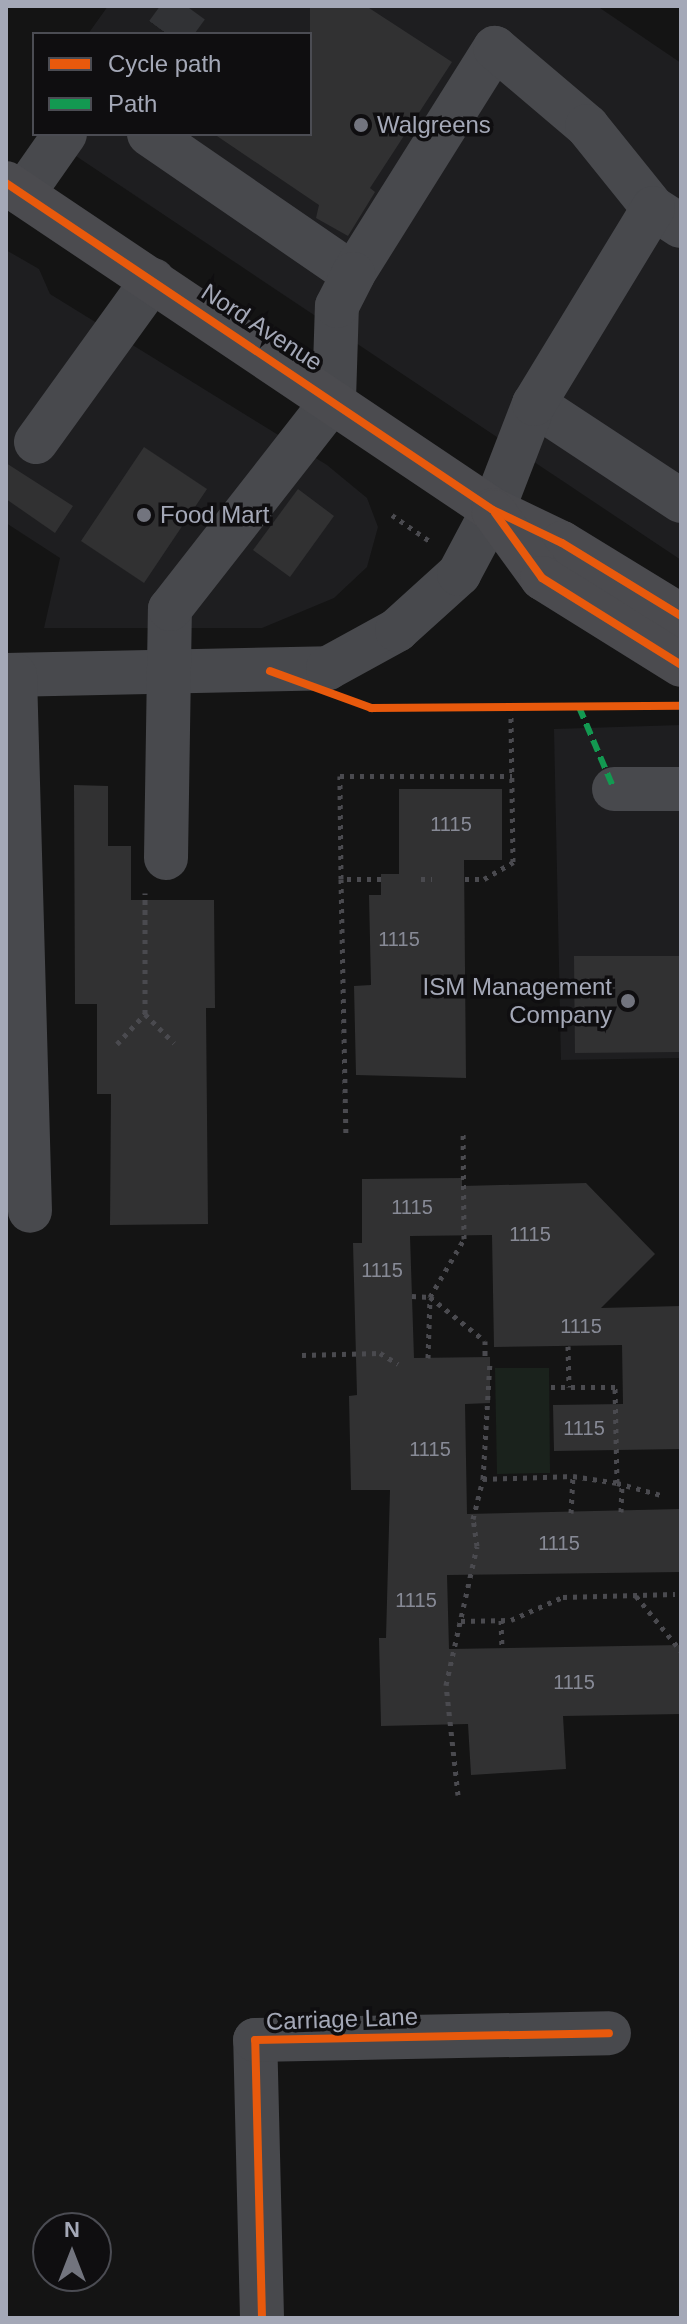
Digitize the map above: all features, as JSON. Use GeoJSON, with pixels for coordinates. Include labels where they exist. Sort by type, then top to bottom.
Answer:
{"type":"FeatureCollection","features":[{"type":"Feature","properties":{"kind":"main road","name":"Nord Avenue"},"geometry":{"type":"LineString","coordinates":[[12,190],[334,399],[493,510],[562,543],[681,616]]}},
{"type":"Feature","properties":{"kind":"main road","name":"Nord Avenue"},"geometry":{"type":"LineString","coordinates":[[493,510],[542,578],[681,665]]}},
{"type":"Feature","properties":{"kind":"street"},"geometry":{"type":"LineString","coordinates":[[30,1211],[11,675],[168,672],[328,668],[397,630],[459,574],[493,510],[534,404],[667,217],[587,126],[495,48],[353,274],[337,306],[334,399],[170,609],[168,672],[159,871]]}},
{"type":"Feature","properties":{"kind":"street"},"geometry":{"type":"LineString","coordinates":[[12,190],[63,136]]}},
{"type":"Feature","properties":{"kind":"street"},"geometry":{"type":"LineString","coordinates":[[152,136],[353,274]]}},
{"type":"Feature","properties":{"kind":"street"},"geometry":{"type":"LineString","coordinates":[[36,442],[153,280]]}},
{"type":"Feature","properties":{"kind":"street"},"geometry":{"type":"LineString","coordinates":[[534,404],[681,501]]}},
{"type":"Feature","properties":{"kind":"street"},"geometry":{"type":"LineString","coordinates":[[614,789],[681,789]]}},
{"type":"Feature","properties":{"kind":"street","name":"Carriage Lane"},"geometry":{"type":"LineString","coordinates":[[262,2318],[255,2040],[609,2033]]}},
{"type":"Feature","properties":{"kind":"path"},"geometry":{"type":"LineString","coordinates":[[505,707],[520,707]]}},
{"type":"Feature","properties":{"kind":"path"},"geometry":{"type":"LineString","coordinates":[[465,879],[484,879],[513,862],[511,717]]}},
{"type":"Feature","properties":{"kind":"path"},"geometry":{"type":"LineString","coordinates":[[346,1133],[340,776],[512,776]]}},
{"type":"Feature","properties":{"kind":"path"},"geometry":{"type":"LineString","coordinates":[[117,1044],[145,1014],[145,893],[159,871]]}},
{"type":"Feature","properties":{"kind":"path"},"geometry":{"type":"LineString","coordinates":[[341,879],[381,879]]}},
{"type":"Feature","properties":{"kind":"path"},"geometry":{"type":"LineString","coordinates":[[421,879],[432,879]]}},
{"type":"Feature","properties":{"kind":"path"},"geometry":{"type":"LineString","coordinates":[[145,1014],[174,1043]]}},
{"type":"Feature","properties":{"kind":"path"},"geometry":{"type":"LineString","coordinates":[[428,1358],[430,1297],[464,1239],[463,1133]]}},
{"type":"Feature","properties":{"kind":"path"},"geometry":{"type":"LineString","coordinates":[[412,1296],[430,1297],[485,1341],[492,1409],[446,1718],[458,1795]]}},
{"type":"Feature","properties":{"kind":"path"},"geometry":{"type":"LineString","coordinates":[[568,1346],[569,1387]]}},
{"type":"Feature","properties":{"kind":"path"},"geometry":{"type":"LineString","coordinates":[[302,1355],[380,1353],[398,1364]]}},
{"type":"Feature","properties":{"kind":"path"},"geometry":{"type":"LineString","coordinates":[[549,1387],[615,1387],[621,1512]]}},
{"type":"Feature","properties":{"kind":"path"},"geometry":{"type":"LineString","coordinates":[[483,1479],[573,1476],[661,1495]]}},
{"type":"Feature","properties":{"kind":"path"},"geometry":{"type":"LineString","coordinates":[[571,1513],[573,1476]]}},
{"type":"Feature","properties":{"kind":"path"},"geometry":{"type":"LineString","coordinates":[[461,1621],[501,1620],[563,1597],[675,1594]]}},
{"type":"Feature","properties":{"kind":"path"},"geometry":{"type":"LineString","coordinates":[[636,1595],[681,1651]]}},
{"type":"Feature","properties":{"kind":"path"},"geometry":{"type":"LineString","coordinates":[[501,1620],[502,1648]]}},
{"type":"Feature","properties":{"kind":"shaded area"},"geometry":{"type":"Polygon","coordinates":[[[108,6],[597,6],[681,63],[681,560],[46,136],[312,136],[312,32],[89,32],[108,6]]]}},
{"type":"Feature","properties":{"kind":"shaded area"},"geometry":{"type":"Polygon","coordinates":[[[6,250],[39,269],[50,294],[327,465],[367,498],[378,527],[367,567],[334,598],[262,628],[44,628],[60,558],[6,523],[6,250]]]}},
{"type":"Feature","properties":{"kind":"shaded area"},"geometry":{"type":"Polygon","coordinates":[[[681,725],[681,1058],[561,1060],[554,729],[681,725]]]}},
{"type":"Feature","properties":{"kind":"shaded area"},"geometry":{"type":"Polygon","coordinates":[[[495,1368],[549,1368],[550,1473],[497,1474],[495,1368]]]}},
{"type":"Feature","properties":{"kind":"building","name":"Walgreens"},"geometry":{"type":"Polygon","coordinates":[[[310,6],[366,6],[452,62],[370,188],[375,192],[348,236],[316,218],[319,205],[217,136],[312,136],[310,6]]]}},
{"type":"Feature","properties":{"kind":"building","name":"Food Mart"},"geometry":{"type":"Polygon","coordinates":[[[144,447],[207,489],[144,583],[81,541],[144,447]]]}},
{"type":"Feature","properties":{"kind":"building"},"geometry":{"type":"Polygon","coordinates":[[[6,463],[73,506],[55,533],[6,499],[6,463]]]}},
{"type":"Feature","properties":{"kind":"building"},"geometry":{"type":"Polygon","coordinates":[[[298,489],[334,516],[290,577],[253,550],[298,489]]]}},
{"type":"Feature","properties":{"kind":"building"},"geometry":{"type":"Polygon","coordinates":[[[74,785],[108,786],[108,846],[131,846],[131,900],[214,900],[215,1008],[206,1008],[208,1224],[110,1225],[111,1094],[97,1094],[97,1004],[75,1004],[74,785]]]}},
{"type":"Feature","properties":{"kind":"building"},"geometry":{"type":"Polygon","coordinates":[[[399,789],[502,789],[502,860],[464,860],[466,1078],[356,1075],[354,986],[371,985],[369,895],[381,895],[381,874],[399,874],[399,789]]]}},
{"type":"Feature","properties":{"kind":"building"},"geometry":{"type":"Polygon","coordinates":[[[574,956],[681,956],[681,1052],[575,1053],[574,956]]]}},
{"type":"Feature","properties":{"kind":"building"},"geometry":{"type":"Polygon","coordinates":[[[462,1178],[462,1186],[586,1183],[655,1254],[601,1308],[681,1306],[681,1449],[554,1451],[553,1405],[623,1404],[622,1345],[494,1347],[492,1235],[410,1236],[414,1358],[490,1357],[490,1403],[465,1404],[467,1514],[681,1509],[681,1572],[447,1575],[449,1649],[681,1645],[681,1714],[563,1716],[566,1769],[471,1775],[468,1724],[381,1726],[379,1638],[386,1638],[390,1490],[351,1490],[349,1396],[357,1395],[353,1243],[362,1243],[362,1179],[462,1178]]]}},
{"type":"Feature","properties":{"kind":"tunnel"},"geometry":{"type":"LineString","coordinates":[[168,32],[187,6]]}},
{"type":"Feature","properties":{"kind":"marked path"},"geometry":{"type":"LineString","coordinates":[[579,707],[614,789]]}},
{"type":"Feature","properties":{"kind":"cycle path"},"geometry":{"type":"LineString","coordinates":[[6,183],[493,510],[562,543],[681,616]]}},
{"type":"Feature","properties":{"kind":"cycle path"},"geometry":{"type":"LineString","coordinates":[[495,513],[542,578],[681,665]]}},
{"type":"Feature","properties":{"kind":"cycle path"},"geometry":{"type":"LineString","coordinates":[[270,671],[371,708],[681,706]]}},
{"type":"Feature","properties":{"kind":"cycle path"},"geometry":{"type":"LineString","coordinates":[[262,2318],[255,2040],[609,2033]]}},
{"type":"Feature","properties":{"kind":"place","name":"Walgreens"},"geometry":{"type":"Point","coordinates":[361,125]}},
{"type":"Feature","properties":{"kind":"place","name":"Food Mart"},"geometry":{"type":"Point","coordinates":[144,515]}},
{"type":"Feature","properties":{"kind":"place","name":"ISM Management Company"},"geometry":{"type":"Point","coordinates":[628,1001]}}]}
